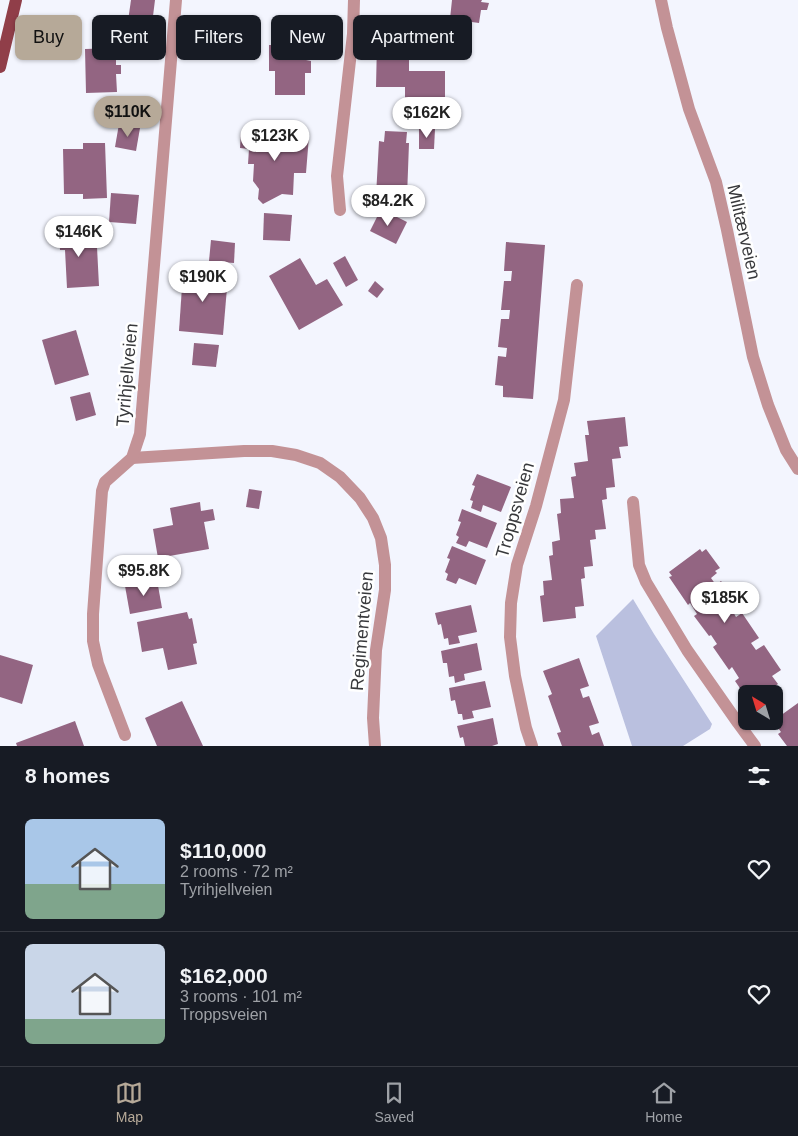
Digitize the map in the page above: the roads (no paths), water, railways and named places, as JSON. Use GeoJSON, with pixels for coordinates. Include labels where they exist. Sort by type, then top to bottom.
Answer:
{"type":"FeatureCollection","features":[{"type":"Feature","properties":{"kind":"main road"},"geometry":{"type":"LineString","coordinates":[[0,67],[16,0]]}},
{"type":"Feature","properties":{"kind":"street","name":"Tyrihjellveien"},"geometry":{"type":"LineString","coordinates":[[126,735],[98,664],[93,641],[92,614],[102,491],[105,482],[132,458],[140,434],[176,0]]}},
{"type":"Feature","properties":{"kind":"street"},"geometry":{"type":"LineString","coordinates":[[340,210],[337,176],[354,0]]}},
{"type":"Feature","properties":{"kind":"street","name":"Militærveien"},"geometry":{"type":"LineString","coordinates":[[661,0],[689,109],[716,182],[753,357],[768,405],[786,450],[798,469]]}},
{"type":"Feature","properties":{"kind":"street","name":"Troppsveien"},"geometry":{"type":"LineString","coordinates":[[532,746],[515,676],[510,637],[511,603],[517,565],[536,506],[564,400],[577,285]]}},
{"type":"Feature","properties":{"kind":"street","name":"Regimentveien"},"geometry":{"type":"LineString","coordinates":[[132,458],[244,451],[272,451],[296,455],[320,463],[340,477],[360,498],[373,518],[381,538],[385,565],[385,590],[376,650],[373,718],[375,746]]}},
{"type":"Feature","properties":{"kind":"street"},"geometry":{"type":"LineString","coordinates":[[632,502],[640,565],[646,582],[687,650],[755,746]]}}]}
